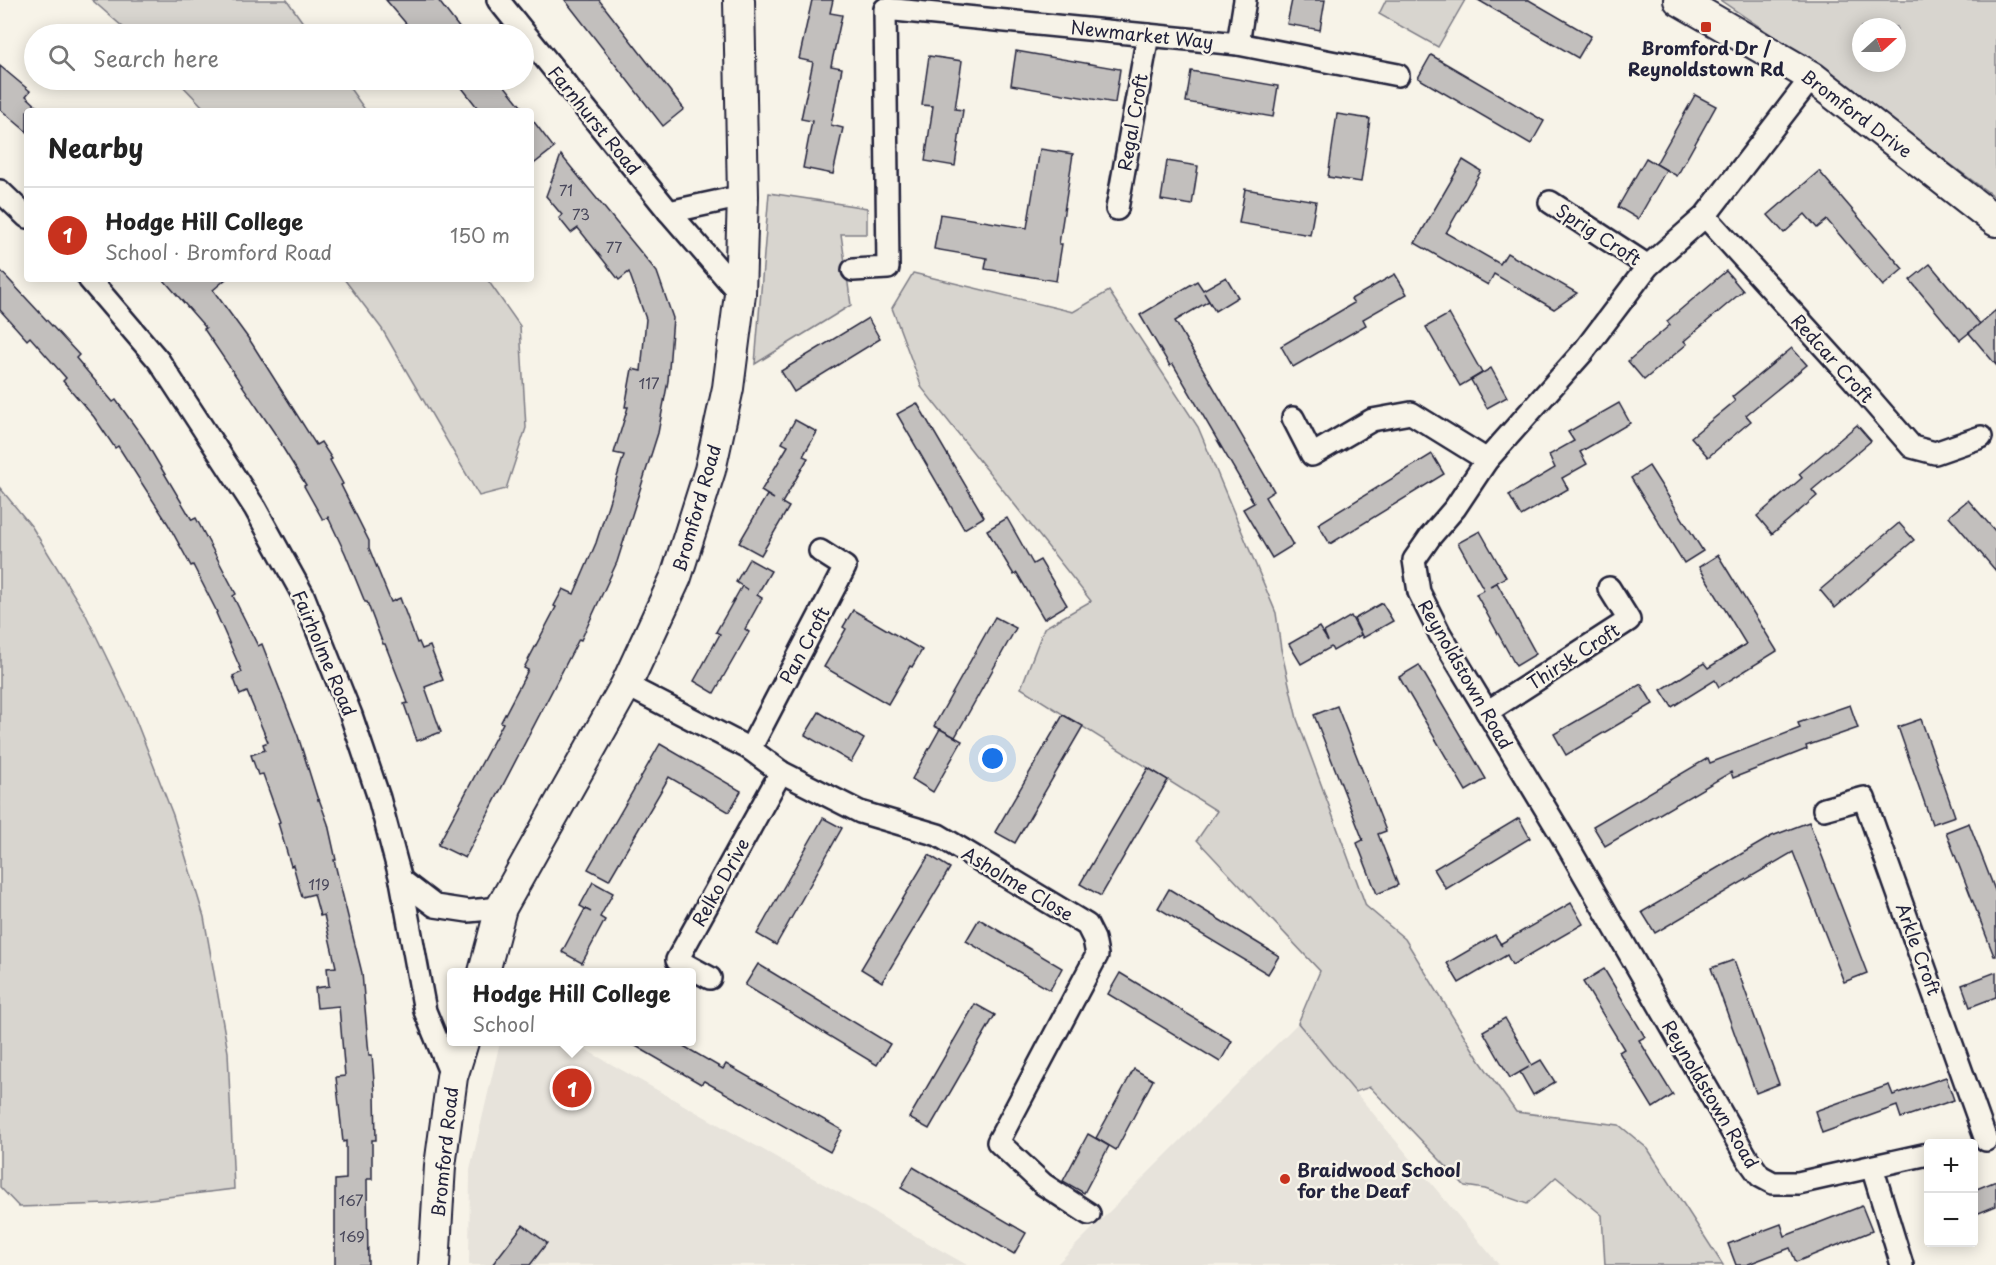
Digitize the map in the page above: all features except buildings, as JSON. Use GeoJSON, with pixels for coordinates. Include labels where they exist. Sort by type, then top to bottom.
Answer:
{"type":"FeatureCollection","features":[{"type":"Feature","properties":{"kind":"street","name":"Farnhurst Road"},"geometry":{"type":"LineString","coordinates":[[498,0],[517,24]]}},
{"type":"Feature","properties":{"kind":"street","name":"Bromford Road"},"geometry":{"type":"LineString","coordinates":[[485,968],[501,908],[626,685],[676,577],[710,470],[728,388],[740,294],[743,196],[739,0]]}},
{"type":"Feature","properties":{"kind":"street"},"geometry":{"type":"LineString","coordinates":[[1238,44],[1245,0]]}},
{"type":"Feature","properties":{"kind":"street","name":"Bromford Drive"},"geometry":{"type":"LineString","coordinates":[[1679,0],[1812,77],[1996,221]]}},
{"type":"Feature","properties":{"kind":"street","name":"Newmarket Way"},"geometry":{"type":"LineString","coordinates":[[854,270],[888,268],[885,4],[1238,44],[1398,75]]}},
{"type":"Feature","properties":{"kind":"street","name":"Regal Croft"},"geometry":{"type":"LineString","coordinates":[[1117,209],[1148,35]]}},
{"type":"Feature","properties":{"kind":"street","name":"Farnhurst Road"},"geometry":{"type":"LineString","coordinates":[[534,45],[669,212],[740,294]]}},
{"type":"Feature","properties":{"kind":"street","name":"Reynoldstown Road"},"geometry":{"type":"LineString","coordinates":[[1812,77],[1705,216],[1648,267],[1583,352],[1487,460],[1455,508],[1414,560],[1419,592],[1440,634],[1562,836],[1747,1158],[1760,1176],[1773,1183],[1798,1183],[1924,1155]]}},
{"type":"Feature","properties":{"kind":"street"},"geometry":{"type":"LineString","coordinates":[[0,191],[24,214]]}},
{"type":"Feature","properties":{"kind":"street"},"geometry":{"type":"LineString","coordinates":[[669,212],[743,196]]}},
{"type":"Feature","properties":{"kind":"street","name":"Sprig Croft"},"geometry":{"type":"LineString","coordinates":[[1551,202],[1648,267]]}},
{"type":"Feature","properties":{"kind":"street","name":"Redcar Croft"},"geometry":{"type":"LineString","coordinates":[[1705,216],[1853,378],[1912,447],[1935,453],[1981,437]]}},
{"type":"Feature","properties":{"kind":"street","name":"Fairholme Road"},"geometry":{"type":"LineString","coordinates":[[92,282],[159,361],[255,508],[303,596],[351,715],[379,798],[400,880],[425,1011],[452,1077]]}},
{"type":"Feature","properties":{"kind":"street"},"geometry":{"type":"LineString","coordinates":[[1293,418],[1312,455],[1372,420],[1411,413],[1487,460]]}},
{"type":"Feature","properties":{"kind":"street","name":"Pan Croft"},"geometry":{"type":"LineString","coordinates":[[750,749],[845,567],[820,551]]}},
{"type":"Feature","properties":{"kind":"street","name":"Thirsk Croft"},"geometry":{"type":"LineString","coordinates":[[1487,712],[1629,620],[1609,588]]}},
{"type":"Feature","properties":{"kind":"street","name":"Asholme Close"},"geometry":{"type":"LineString","coordinates":[[626,685],[750,749],[781,772],[860,812],[938,835],[1088,925],[1097,955],[998,1142],[1042,1184],[1089,1214]]}},
{"type":"Feature","properties":{"kind":"street","name":"Relko Drive"},"geometry":{"type":"LineString","coordinates":[[692,968],[677,960],[781,772]]}},
{"type":"Feature","properties":{"kind":"street","name":"Arkle Croft"},"geometry":{"type":"LineString","coordinates":[[1824,809],[1864,798],[1985,1141]]}},
{"type":"Feature","properties":{"kind":"street"},"geometry":{"type":"LineString","coordinates":[[400,880],[435,906],[468,911],[501,908]]}},
{"type":"Feature","properties":{"kind":"street","name":"Relko Drive"},"geometry":{"type":"LineString","coordinates":[[696,970],[710,978]]}},
{"type":"Feature","properties":{"kind":"street","name":"Bromford Road"},"geometry":{"type":"LineString","coordinates":[[434,1265],[440,1167],[452,1077],[461,1046]]}},
{"type":"Feature","properties":{"kind":"street"},"geometry":{"type":"LineString","coordinates":[[1872,1167],[1902,1265]]}},
{"type":"Feature","properties":{"kind":"shaded area"},"geometry":{"type":"Polygon","coordinates":[[[92,0],[287,0],[304,24],[120,24],[92,0]]]}},
{"type":"Feature","properties":{"kind":"shaded area"},"geometry":{"type":"Polygon","coordinates":[[[1386,0],[1465,0],[1438,47],[1379,14],[1386,0]]]}},
{"type":"Feature","properties":{"kind":"shaded area"},"geometry":{"type":"Polygon","coordinates":[[[1720,0],[1996,0],[1996,198],[1829,74],[1720,0]]]}},
{"type":"Feature","properties":{"kind":"shaded area"},"geometry":{"type":"Polygon","coordinates":[[[187,90],[351,90],[364,108],[204,108],[187,90]]]}},
{"type":"Feature","properties":{"kind":"shaded area"},"geometry":{"type":"Polygon","coordinates":[[[769,193],[867,208],[867,234],[841,234],[851,305],[755,364],[769,193]]]}},
{"type":"Feature","properties":{"kind":"shaded area"},"geometry":{"type":"Polygon","coordinates":[[[913,273],[1073,312],[1109,291],[1198,427],[1276,613],[1281,649],[1297,719],[1366,906],[1405,939],[1478,1058],[1516,1112],[1619,1125],[1648,1149],[1723,1265],[1605,1265],[1602,1215],[1556,1177],[1527,1204],[1485,1189],[1465,1186],[1370,1087],[1355,1092],[1298,1023],[1320,971],[1197,840],[1217,811],[1021,688],[1044,628],[1091,601],[922,388],[892,308],[913,273]]]}},
{"type":"Feature","properties":{"kind":"shaded area"},"geometry":{"type":"Polygon","coordinates":[[[346,282],[489,282],[520,326],[526,428],[506,489],[479,496],[382,329],[346,282]]]}},
{"type":"Feature","properties":{"kind":"shaded area"},"geometry":{"type":"Polygon","coordinates":[[[0,488],[32,527],[85,613],[131,708],[173,815],[204,917],[228,1052],[234,1189],[108,1204],[19,1207],[0,1187],[0,488]]]}},
{"type":"Feature","properties":{"kind":"shaded area","name":"Braidwood School for the Deaf"},"geometry":{"type":"Polygon","coordinates":[[[1298,1023],[1499,1265],[1056,1265],[1298,1023]]]}},
{"type":"Feature","properties":{"kind":"shaded area"},"geometry":{"type":"Polygon","coordinates":[[[499,1046],[579,1046],[967,1265],[469,1265],[470,1170],[499,1046]]]}},
{"type":"Feature","properties":{"kind":"place","name":"Bromford Dr / Reynoldstown Rd"},"geometry":{"type":"Point","coordinates":[1706,27]}},
{"type":"Feature","properties":{"kind":"place","name":"Hodge Hill College"},"geometry":{"type":"Point","coordinates":[572,1088]}},
{"type":"Feature","properties":{"kind":"place","name":"Braidwood School for the Deaf"},"geometry":{"type":"Point","coordinates":[1285,1179]}}]}
